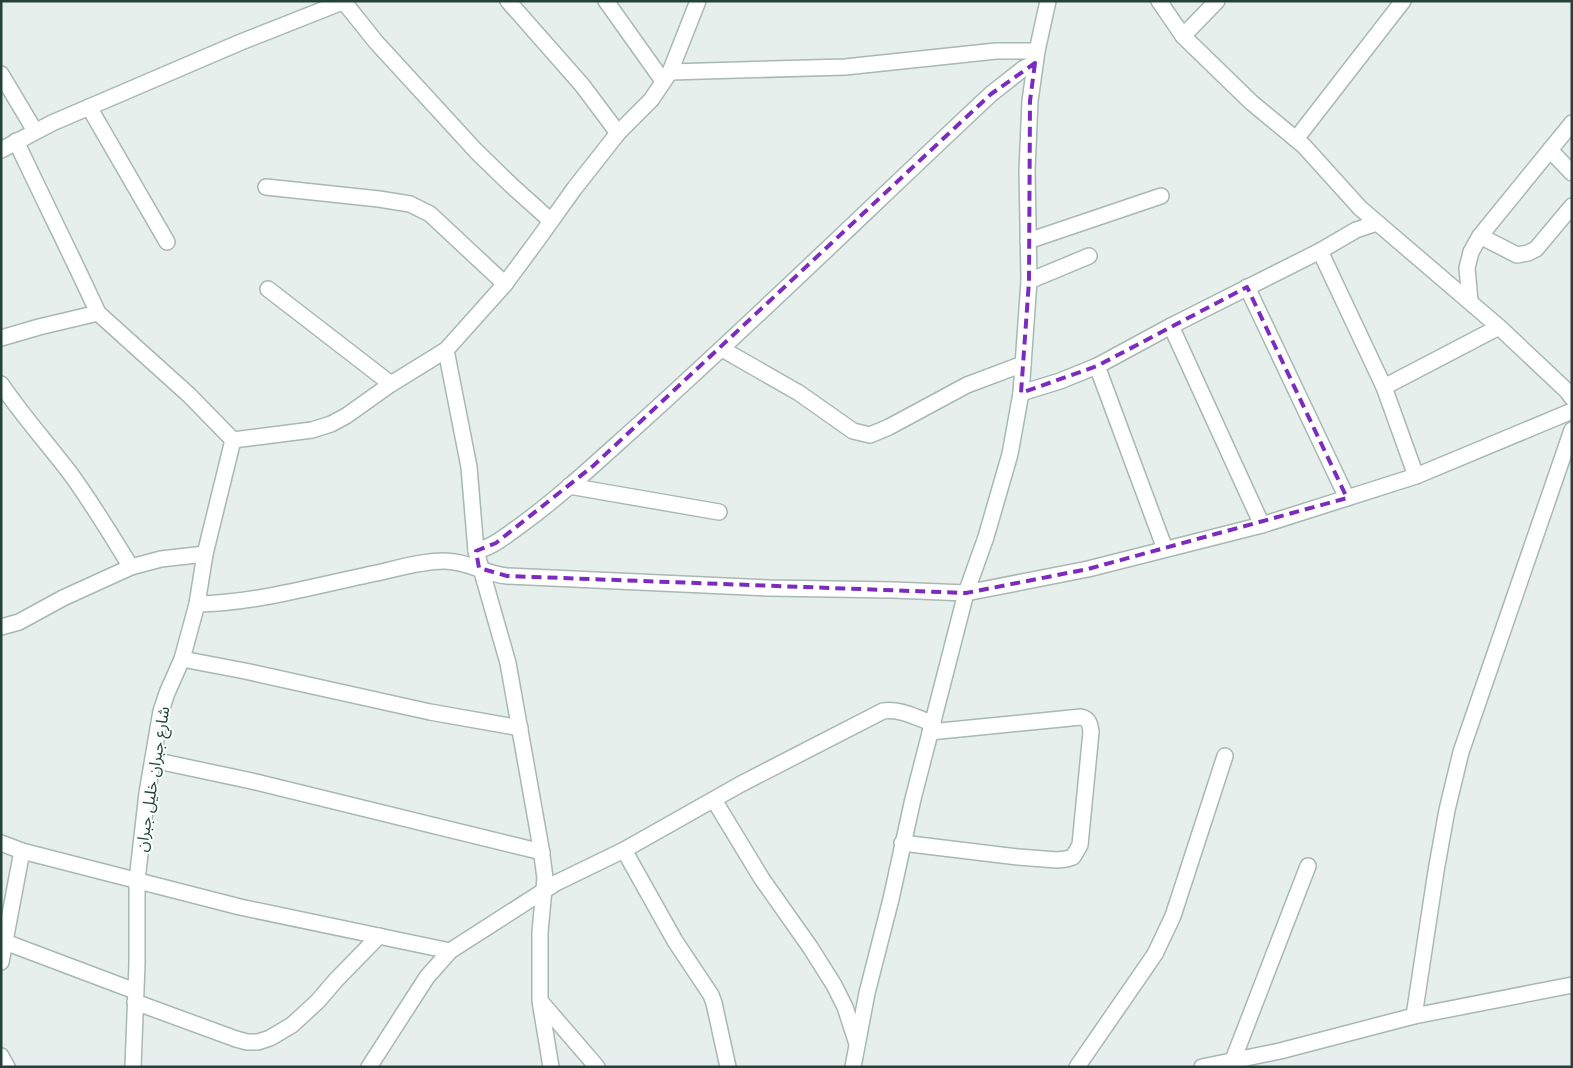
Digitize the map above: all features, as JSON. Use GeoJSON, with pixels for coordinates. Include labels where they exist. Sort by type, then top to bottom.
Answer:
{"type":"FeatureCollection","features":[{"type":"Feature","properties":{"kind":"street"},"geometry":{"type":"LineString","coordinates":[[508,1],[582,86],[618,133]]}},
{"type":"Feature","properties":{"kind":"street"},"geometry":{"type":"LineString","coordinates":[[606,1],[666,77]]}},
{"type":"Feature","properties":{"kind":"street"},"geometry":{"type":"LineString","coordinates":[[16,142],[75,262],[98,314],[189,395],[233,440],[312,430],[331,424],[346,416],[391,384],[446,350],[505,284],[574,189],[618,133],[651,100],[666,77],[698,1]]}},
{"type":"Feature","properties":{"kind":"street"},"geometry":{"type":"LineString","coordinates":[[853,1067],[867,993],[931,727],[966,593],[986,537],[1010,454],[1021,393],[1029,281],[1028,141],[1030,101],[1036,57],[1048,1]]}},
{"type":"Feature","properties":{"kind":"street"},"geometry":{"type":"LineString","coordinates":[[1159,1],[1183,36],[1251,102],[1304,146],[1360,208],[1470,301],[1567,391],[1572,398]]}},
{"type":"Feature","properties":{"kind":"street"},"geometry":{"type":"LineString","coordinates":[[1183,36],[1217,1]]}},
{"type":"Feature","properties":{"kind":"street"},"geometry":{"type":"LineString","coordinates":[[1296,139],[1402,1]]}},
{"type":"Feature","properties":{"kind":"street"},"geometry":{"type":"LineString","coordinates":[[1,150],[35,131],[90,107],[241,42],[344,2],[376,42],[476,151],[551,221]]}},
{"type":"Feature","properties":{"kind":"street"},"geometry":{"type":"LineString","coordinates":[[666,77],[845,67],[996,51],[1036,57]]}},
{"type":"Feature","properties":{"kind":"street"},"geometry":{"type":"LineString","coordinates":[[476,551],[496,543],[539,512],[570,486],[722,350],[991,94],[1036,57]]}},
{"type":"Feature","properties":{"kind":"street"},"geometry":{"type":"LineString","coordinates":[[1,74],[35,131]]}},
{"type":"Feature","properties":{"kind":"street"},"geometry":{"type":"LineString","coordinates":[[90,107],[167,242]]}},
{"type":"Feature","properties":{"kind":"street"},"geometry":{"type":"LineString","coordinates":[[1470,301],[1467,268],[1471,252],[1480,236],[1572,123]]}},
{"type":"Feature","properties":{"kind":"street"},"geometry":{"type":"LineString","coordinates":[[1550,150],[1572,173]]}},
{"type":"Feature","properties":{"kind":"street"},"geometry":{"type":"LineString","coordinates":[[266,188],[379,199],[410,204],[430,214],[505,284]]}},
{"type":"Feature","properties":{"kind":"street"},"geometry":{"type":"LineString","coordinates":[[1028,241],[1161,196]]}},
{"type":"Feature","properties":{"kind":"street"},"geometry":{"type":"LineString","coordinates":[[1480,236],[1517,255],[1528,253],[1536,249],[1572,206]]}},
{"type":"Feature","properties":{"kind":"street"},"geometry":{"type":"LineString","coordinates":[[1021,393],[1060,381],[1097,366],[1171,326],[1320,251],[1356,230],[1378,223]]}},
{"type":"Feature","properties":{"kind":"street"},"geometry":{"type":"LineString","coordinates":[[1320,251],[1384,387],[1416,476]]}},
{"type":"Feature","properties":{"kind":"street"},"geometry":{"type":"LineString","coordinates":[[1029,281],[1089,256]]}},
{"type":"Feature","properties":{"kind":"street"},"geometry":{"type":"LineString","coordinates":[[1247,287],[1347,498]]}},
{"type":"Feature","properties":{"kind":"street"},"geometry":{"type":"LineString","coordinates":[[268,289],[391,384]]}},
{"type":"Feature","properties":{"kind":"street"},"geometry":{"type":"LineString","coordinates":[[1,338],[39,327],[98,314]]}},
{"type":"Feature","properties":{"kind":"street"},"geometry":{"type":"LineString","coordinates":[[1171,326],[1262,525]]}},
{"type":"Feature","properties":{"kind":"street"},"geometry":{"type":"LineString","coordinates":[[1384,387],[1499,327]]}},
{"type":"Feature","properties":{"kind":"street"},"geometry":{"type":"LineString","coordinates":[[446,350],[469,467],[479,568],[504,647],[542,852],[545,878],[540,932],[540,1001],[551,1067]]}},
{"type":"Feature","properties":{"kind":"street"},"geometry":{"type":"LineString","coordinates":[[722,350],[799,392],[853,431],[870,435],[889,427],[967,385],[1023,364]]}},
{"type":"Feature","properties":{"kind":"street"},"geometry":{"type":"LineString","coordinates":[[1097,366],[1165,549]]}},
{"type":"Feature","properties":{"kind":"street"},"geometry":{"type":"LineString","coordinates":[[1,384],[18,409],[69,472],[131,566]]}},
{"type":"Feature","properties":{"kind":"street"},"geometry":{"type":"LineString","coordinates":[[196,604],[246,600],[442,561],[463,562],[491,574],[516,577],[768,588],[966,593],[1088,569],[1262,525],[1416,476],[1572,412]]}},
{"type":"Feature","properties":{"kind":"street"},"geometry":{"type":"LineString","coordinates":[[1414,1016],[1436,871],[1447,810],[1461,752],[1572,430]]}},
{"type":"Feature","properties":{"kind":"street","name":"شارع جبران خليل جبران"},"geometry":{"type":"LineString","coordinates":[[133,1067],[137,880],[147,793],[161,711],[182,659],[233,440]]}},
{"type":"Feature","properties":{"kind":"street"},"geometry":{"type":"LineString","coordinates":[[570,486],[719,512]]}},
{"type":"Feature","properties":{"kind":"street"},"geometry":{"type":"LineString","coordinates":[[1,627],[18,622],[63,598],[131,566],[161,559],[205,554]]}},
{"type":"Feature","properties":{"kind":"street"},"geometry":{"type":"LineString","coordinates":[[182,659],[430,712],[520,728]]}},
{"type":"Feature","properties":{"kind":"street"},"geometry":{"type":"LineString","coordinates":[[369,1067],[427,976],[450,951],[544,890],[624,850],[883,711],[898,711],[931,727],[1081,717],[1085,718],[1090,725],[1091,732],[1080,845],[1073,856],[1066,860],[1057,860],[902,843]]}},
{"type":"Feature","properties":{"kind":"street"},"geometry":{"type":"LineString","coordinates":[[1078,1067],[1155,954],[1164,937],[1173,916],[1225,756]]}},
{"type":"Feature","properties":{"kind":"street"},"geometry":{"type":"LineString","coordinates":[[153,760],[542,852]]}},
{"type":"Feature","properties":{"kind":"street"},"geometry":{"type":"LineString","coordinates":[[714,800],[762,879],[810,947],[834,986],[845,1007],[857,1044]]}},
{"type":"Feature","properties":{"kind":"street"},"geometry":{"type":"LineString","coordinates":[[1,843],[168,890],[450,951]]}},
{"type":"Feature","properties":{"kind":"street"},"geometry":{"type":"LineString","coordinates":[[1,962],[22,850]]}},
{"type":"Feature","properties":{"kind":"street"},"geometry":{"type":"LineString","coordinates":[[624,850],[675,941],[711,995],[716,1009],[728,1067]]}},
{"type":"Feature","properties":{"kind":"street"},"geometry":{"type":"LineString","coordinates":[[1233,1060],[1308,866]]}},
{"type":"Feature","properties":{"kind":"street"},"geometry":{"type":"LineString","coordinates":[[5,942],[236,1040],[258,1042],[270,1038],[292,1024],[318,1001],[379,936]]}},
{"type":"Feature","properties":{"kind":"street"},"geometry":{"type":"LineString","coordinates":[[1203,1067],[1280,1051],[1414,1016],[1572,985]]}},
{"type":"Feature","properties":{"kind":"street"},"geometry":{"type":"LineString","coordinates":[[540,1001],[597,1067]]}},
{"type":"Feature","properties":{"kind":"street"},"geometry":{"type":"LineString","coordinates":[[1,1056],[7,1067]]}},
{"type":"Feature","properties":{"kind":"highlighted area"},"geometry":{"type":"Polygon","coordinates":[[[1035,63],[1030,101],[1029,281],[1021,393],[1097,366],[1247,287],[1347,498],[1088,569],[966,593],[507,576],[479,568],[476,551],[496,543],[593,466],[991,94],[1035,63]]]}}]}
